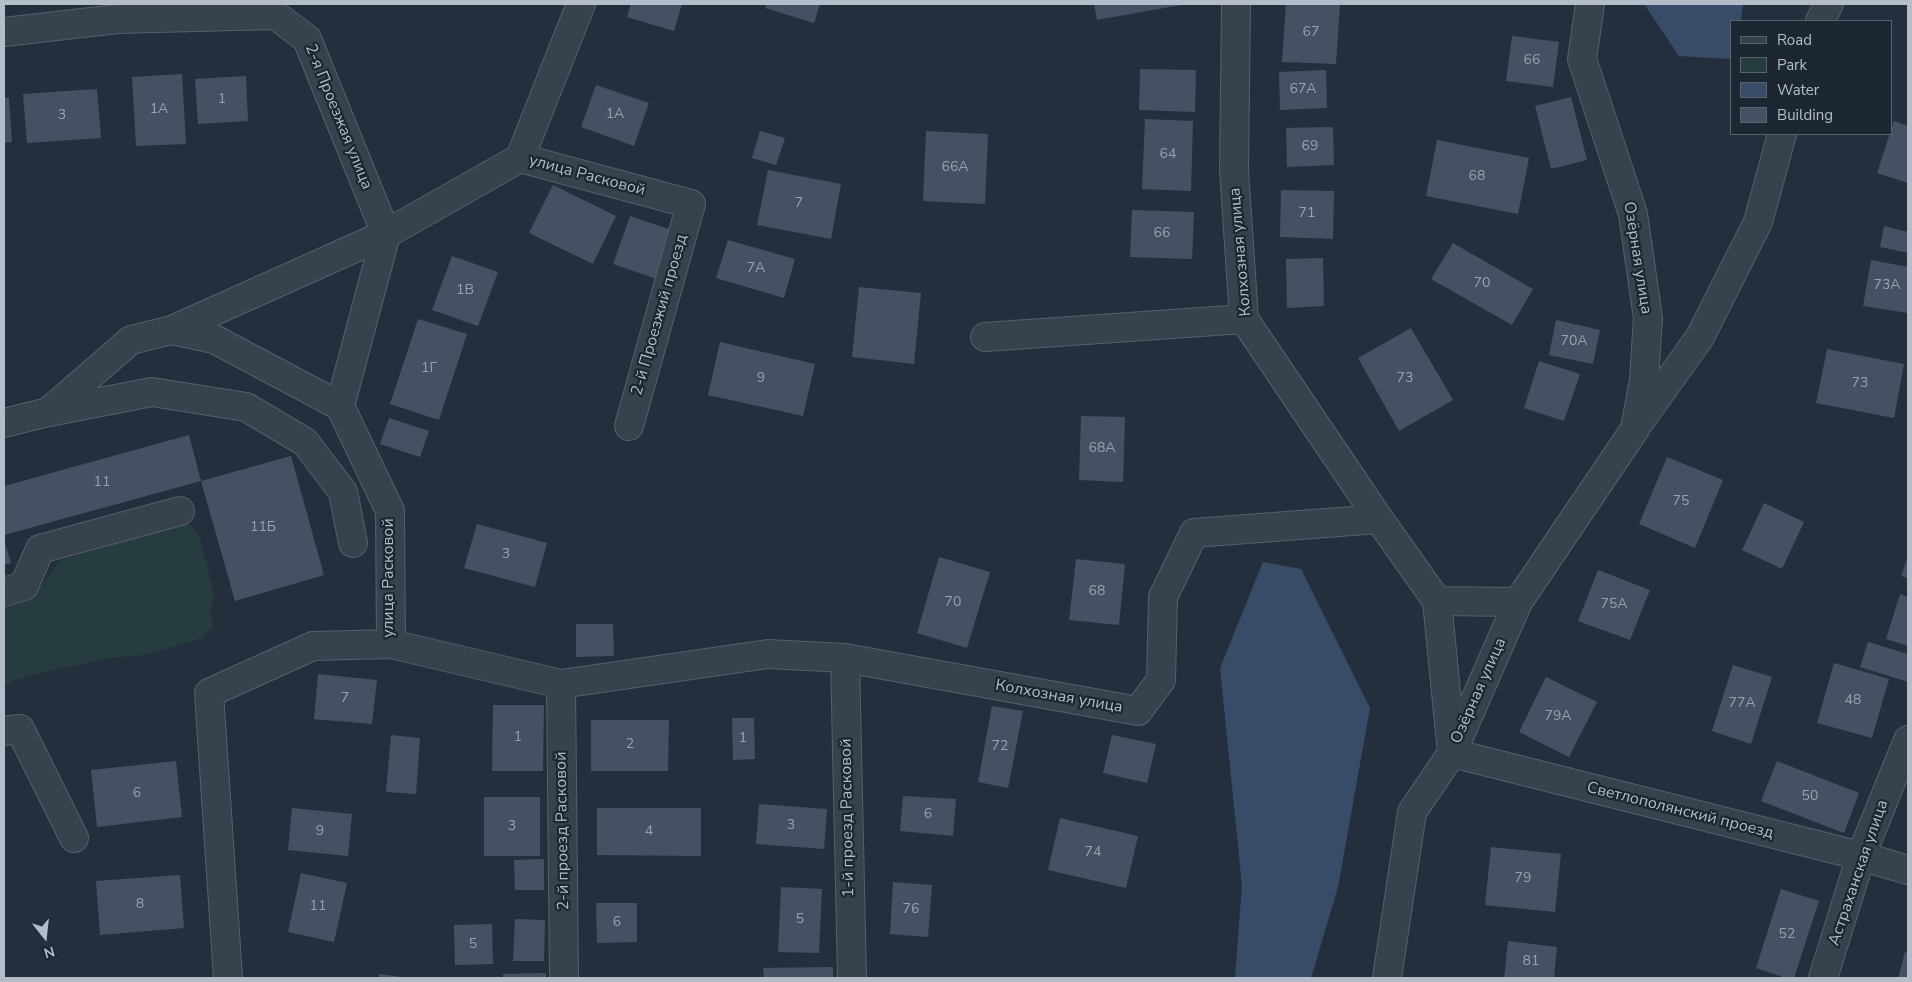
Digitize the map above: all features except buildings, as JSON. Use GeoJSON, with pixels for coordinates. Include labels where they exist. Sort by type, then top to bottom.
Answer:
{"type":"FeatureCollection","features":[{"type":"Feature","properties":{"kind":"street"},"geometry":{"type":"LineString","coordinates":[[520,158],[581,4]]}},
{"type":"Feature","properties":{"kind":"street","name":"Колхозная улица"},"geometry":{"type":"LineString","coordinates":[[1236,4],[1234,170],[1244,319],[1379,519],[1437,601],[1452,753]]}},
{"type":"Feature","properties":{"kind":"street","name":"Озёрная улица"},"geometry":{"type":"LineString","coordinates":[[1590,4],[1582,59],[1633,214],[1648,318],[1644,380],[1635,429]]}},
{"type":"Feature","properties":{"kind":"street"},"geometry":{"type":"LineString","coordinates":[[1821,20],[1829,4]]}},
{"type":"Feature","properties":{"kind":"street","name":"2-я Проезжая улица"},"geometry":{"type":"LineString","coordinates":[[4,32],[117,18],[275,15],[306,39],[386,234]]}},
{"type":"Feature","properties":{"kind":"street","name":"Озёрная улица"},"geometry":{"type":"LineString","coordinates":[[1387,978],[1412,812],[1452,753],[1518,602],[1700,337],[1758,222],[1782,135]]}},
{"type":"Feature","properties":{"kind":"street","name":"улица Расковой"},"geometry":{"type":"LineString","coordinates":[[48,412],[131,340],[172,330],[386,234],[520,158],[691,204]]}},
{"type":"Feature","properties":{"kind":"street","name":"2-й Проезжий проезд"},"geometry":{"type":"LineString","coordinates":[[630,426],[691,204]]}},
{"type":"Feature","properties":{"kind":"street"},"geometry":{"type":"LineString","coordinates":[[172,330],[214,339],[340,406],[386,234]]}},
{"type":"Feature","properties":{"kind":"street"},"geometry":{"type":"LineString","coordinates":[[985,337],[1244,319]]}},
{"type":"Feature","properties":{"kind":"street"},"geometry":{"type":"LineString","coordinates":[[4,423],[48,412],[152,392],[246,407],[305,442],[343,492],[353,543]]}},
{"type":"Feature","properties":{"kind":"street","name":"улица Расковой"},"geometry":{"type":"LineString","coordinates":[[228,978],[209,693],[313,646],[391,644],[390,511],[340,406]]}},
{"type":"Feature","properties":{"kind":"street"},"geometry":{"type":"LineString","coordinates":[[4,592],[24,586],[40,549],[180,511]]}},
{"type":"Feature","properties":{"kind":"street","name":"Колхозная улица"},"geometry":{"type":"LineString","coordinates":[[845,658],[1138,711],[1161,680],[1163,597],[1194,533],[1379,519]]}},
{"type":"Feature","properties":{"kind":"street"},"geometry":{"type":"LineString","coordinates":[[1437,601],[1518,602]]}},
{"type":"Feature","properties":{"kind":"street"},"geometry":{"type":"LineString","coordinates":[[391,644],[561,684],[768,654],[845,658]]}},
{"type":"Feature","properties":{"kind":"street","name":"1-й проезд Расковой"},"geometry":{"type":"LineString","coordinates":[[845,658],[852,978]]}},
{"type":"Feature","properties":{"kind":"street","name":"2-й проезд Расковой"},"geometry":{"type":"LineString","coordinates":[[561,684],[564,978]]}},
{"type":"Feature","properties":{"kind":"street"},"geometry":{"type":"LineString","coordinates":[[4,731],[20,729],[74,838]]}},
{"type":"Feature","properties":{"kind":"street","name":"Астраханская улица"},"geometry":{"type":"LineString","coordinates":[[1823,978],[1861,856],[1908,740]]}},
{"type":"Feature","properties":{"kind":"street","name":"Светлополянский проезд"},"geometry":{"type":"LineString","coordinates":[[1452,753],[1861,856],[1908,870]]}},
{"type":"Feature","properties":{"kind":"green space"},"geometry":{"type":"Polygon","coordinates":[[[188,523],[199,534],[214,593],[210,612],[213,626],[200,639],[145,655],[111,658],[40,673],[12,681],[4,687],[4,602],[40,587],[60,560],[188,523]]]}},
{"type":"Feature","properties":{"kind":"water"},"geometry":{"type":"Polygon","coordinates":[[[1644,4],[1743,4],[1741,20],[1730,20],[1730,59],[1679,56],[1644,4]]]}},
{"type":"Feature","properties":{"kind":"water"},"geometry":{"type":"Polygon","coordinates":[[[1263,562],[1301,569],[1370,708],[1338,887],[1311,978],[1235,978],[1242,885],[1220,668],[1263,562]]]}}]}
